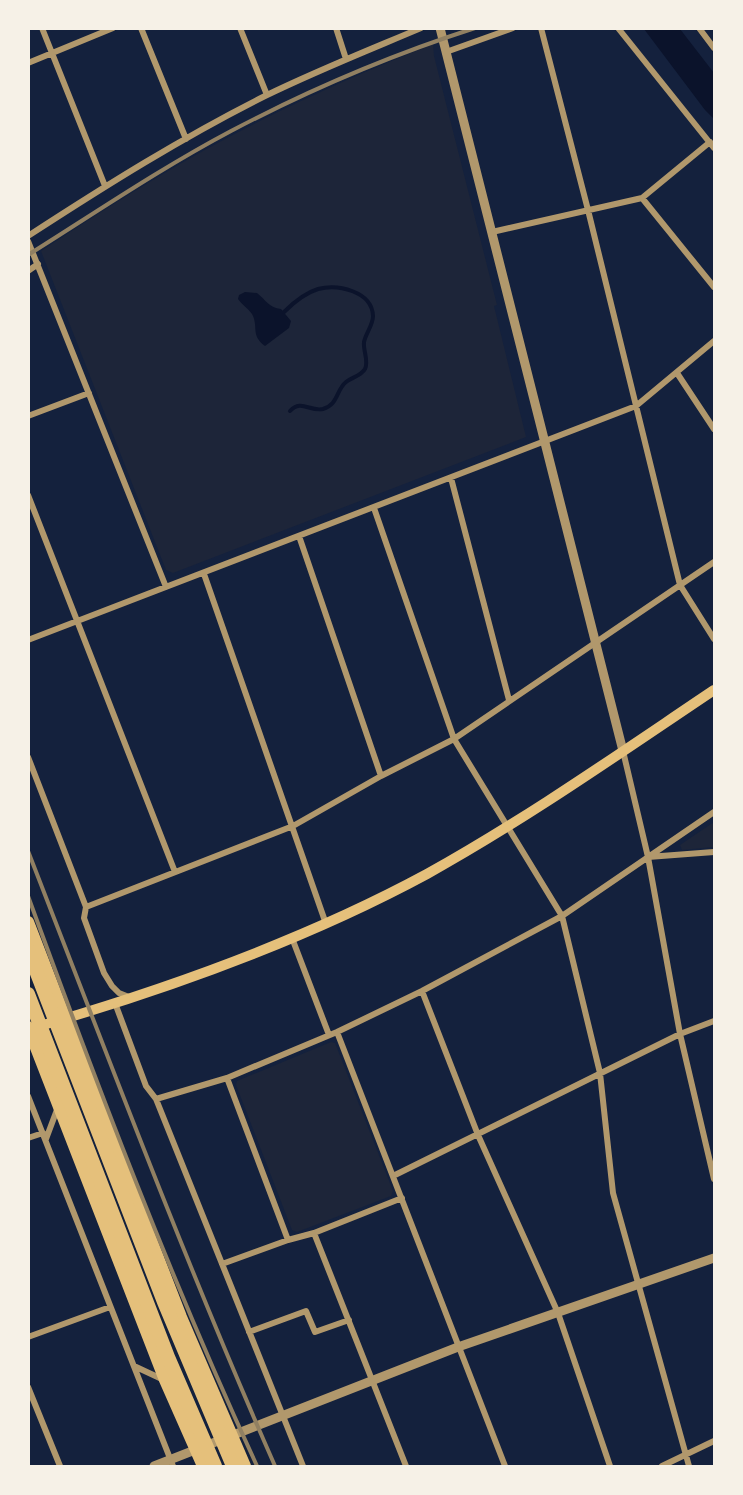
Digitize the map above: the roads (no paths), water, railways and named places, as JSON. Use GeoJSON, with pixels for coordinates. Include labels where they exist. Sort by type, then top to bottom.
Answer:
{"type":"FeatureCollection","features":[{"type":"Feature","properties":{"kind":"highway"},"geometry":{"type":"LineString","coordinates":[[28,922],[182,1317],[245,1467]]}},
{"type":"Feature","properties":{"kind":"highway"},"geometry":{"type":"LineString","coordinates":[[28,950],[164,1302],[233,1467]]}},
{"type":"Feature","properties":{"kind":"highway"},"geometry":{"type":"LineString","coordinates":[[28,994],[168,1357],[215,1467]]}},
{"type":"Feature","properties":{"kind":"highway"},"geometry":{"type":"LineString","coordinates":[[29,1029],[165,1380],[203,1467]]}},
{"type":"Feature","properties":{"kind":"main road"},"geometry":{"type":"LineString","coordinates":[[29,1029],[115,1003],[249,956],[326,924],[426,874],[507,827],[714,690]]}},
{"type":"Feature","properties":{"kind":"street"},"geometry":{"type":"LineString","coordinates":[[42,28],[105,186]]}},
{"type":"Feature","properties":{"kind":"street"},"geometry":{"type":"LineString","coordinates":[[28,63],[113,28]]}},
{"type":"Feature","properties":{"kind":"street"},"geometry":{"type":"LineString","coordinates":[[141,28],[186,139]]}},
{"type":"Feature","properties":{"kind":"street"},"geometry":{"type":"LineString","coordinates":[[240,28],[267,95]]}},
{"type":"Feature","properties":{"kind":"street"},"geometry":{"type":"LineString","coordinates":[[336,28],[346,59]]}},
{"type":"Feature","properties":{"kind":"street"},"geometry":{"type":"LineString","coordinates":[[28,236],[105,186],[267,95],[421,28]]}},
{"type":"Feature","properties":{"kind":"street"},"geometry":{"type":"LineString","coordinates":[[440,28],[648,857],[680,1034],[714,1179]]}},
{"type":"Feature","properties":{"kind":"street"},"geometry":{"type":"LineString","coordinates":[[446,52],[513,28]]}},
{"type":"Feature","properties":{"kind":"street"},"geometry":{"type":"LineString","coordinates":[[541,28],[680,585],[714,639]]}},
{"type":"Feature","properties":{"kind":"street"},"geometry":{"type":"LineString","coordinates":[[618,28],[714,148]]}},
{"type":"Feature","properties":{"kind":"street"},"geometry":{"type":"LineString","coordinates":[[699,28],[714,48]]}},
{"type":"Feature","properties":{"kind":"street"},"geometry":{"type":"LineString","coordinates":[[492,232],[642,198],[710,142]]}},
{"type":"Feature","properties":{"kind":"street"},"geometry":{"type":"LineString","coordinates":[[642,198],[714,287]]}},
{"type":"Feature","properties":{"kind":"street"},"geometry":{"type":"LineString","coordinates":[[28,241],[166,587]]}},
{"type":"Feature","properties":{"kind":"street"},"geometry":{"type":"LineString","coordinates":[[28,271],[38,264]]}},
{"type":"Feature","properties":{"kind":"street"},"geometry":{"type":"LineString","coordinates":[[28,640],[636,406],[714,341]]}},
{"type":"Feature","properties":{"kind":"street"},"geometry":{"type":"LineString","coordinates":[[677,373],[714,429]]}},
{"type":"Feature","properties":{"kind":"street"},"geometry":{"type":"LineString","coordinates":[[28,416],[89,393]]}},
{"type":"Feature","properties":{"kind":"street"},"geometry":{"type":"LineString","coordinates":[[451,478],[509,700]]}},
{"type":"Feature","properties":{"kind":"street"},"geometry":{"type":"LineString","coordinates":[[28,495],[175,872]]}},
{"type":"Feature","properties":{"kind":"street"},"geometry":{"type":"LineString","coordinates":[[374,508],[454,739],[562,916],[600,1072],[613,1193],[689,1467]]}},
{"type":"Feature","properties":{"kind":"street"},"geometry":{"type":"LineString","coordinates":[[300,536],[381,776]]}},
{"type":"Feature","properties":{"kind":"street"},"geometry":{"type":"LineString","coordinates":[[86,907],[293,825],[454,739],[714,562]]}},
{"type":"Feature","properties":{"kind":"street"},"geometry":{"type":"LineString","coordinates":[[204,574],[326,924]]}},
{"type":"Feature","properties":{"kind":"street"},"geometry":{"type":"LineString","coordinates":[[28,758],[86,907],[84,918],[107,980],[119,993],[131,997]]}},
{"type":"Feature","properties":{"kind":"street"},"geometry":{"type":"LineString","coordinates":[[156,1099],[227,1078],[337,1032],[422,991],[562,916],[714,812]]}},
{"type":"Feature","properties":{"kind":"street"},"geometry":{"type":"LineString","coordinates":[[648,857],[714,852]]}},
{"type":"Feature","properties":{"kind":"street"},"geometry":{"type":"LineString","coordinates":[[292,938],[329,1035]]}},
{"type":"Feature","properties":{"kind":"street"},"geometry":{"type":"LineString","coordinates":[[422,991],[478,1135],[558,1312],[610,1467]]}},
{"type":"Feature","properties":{"kind":"street"},"geometry":{"type":"LineString","coordinates":[[115,1003],[146,1086],[156,1099],[303,1467]]}},
{"type":"Feature","properties":{"kind":"street"},"geometry":{"type":"LineString","coordinates":[[393,1176],[600,1072],[680,1034],[714,1021]]}},
{"type":"Feature","properties":{"kind":"street"},"geometry":{"type":"LineString","coordinates":[[337,1032],[505,1467]]}},
{"type":"Feature","properties":{"kind":"street"},"geometry":{"type":"LineString","coordinates":[[227,1078],[288,1240]]}},
{"type":"Feature","properties":{"kind":"street"},"geometry":{"type":"LineString","coordinates":[[28,1096],[171,1463]]}},
{"type":"Feature","properties":{"kind":"street"},"geometry":{"type":"LineString","coordinates":[[45,1136],[58,1106]]}},
{"type":"Feature","properties":{"kind":"street"},"geometry":{"type":"LineString","coordinates":[[28,1138],[45,1136]]}},
{"type":"Feature","properties":{"kind":"street"},"geometry":{"type":"LineString","coordinates":[[222,1264],[314,1233],[402,1198]]}},
{"type":"Feature","properties":{"kind":"street"},"geometry":{"type":"LineString","coordinates":[[314,1233],[406,1467]]}},
{"type":"Feature","properties":{"kind":"street"},"geometry":{"type":"LineString","coordinates":[[154,1467],[171,1463],[231,1436],[459,1347],[714,1258]]}},
{"type":"Feature","properties":{"kind":"street"},"geometry":{"type":"LineString","coordinates":[[28,1337],[110,1307]]}},
{"type":"Feature","properties":{"kind":"street"},"geometry":{"type":"LineString","coordinates":[[249,1332],[306,1311],[315,1332],[349,1320]]}},
{"type":"Feature","properties":{"kind":"street"},"geometry":{"type":"LineString","coordinates":[[134,1366],[165,1380]]}},
{"type":"Feature","properties":{"kind":"street"},"geometry":{"type":"LineString","coordinates":[[28,1387],[60,1467]]}},
{"type":"Feature","properties":{"kind":"street"},"geometry":{"type":"LineString","coordinates":[[662,1467],[714,1441]]}},
{"type":"Feature","properties":{"kind":"waterway"},"geometry":{"type":"LineString","coordinates":[[284,312],[309,293],[318,289],[335,288],[353,291],[360,295],[371,307],[373,316],[364,342],[365,369],[346,382],[328,407],[318,409],[298,406],[290,411]]}},
{"type":"Feature","properties":{"kind":"railway"},"geometry":{"type":"LineString","coordinates":[[28,255],[179,160],[260,116],[381,62],[475,28]]}},
{"type":"Feature","properties":{"kind":"railway"},"geometry":{"type":"LineString","coordinates":[[28,851],[179,1237],[275,1466]]}},
{"type":"Feature","properties":{"kind":"railway"},"geometry":{"type":"LineString","coordinates":[[28,896],[136,1183],[225,1396],[257,1466]]}}]}
